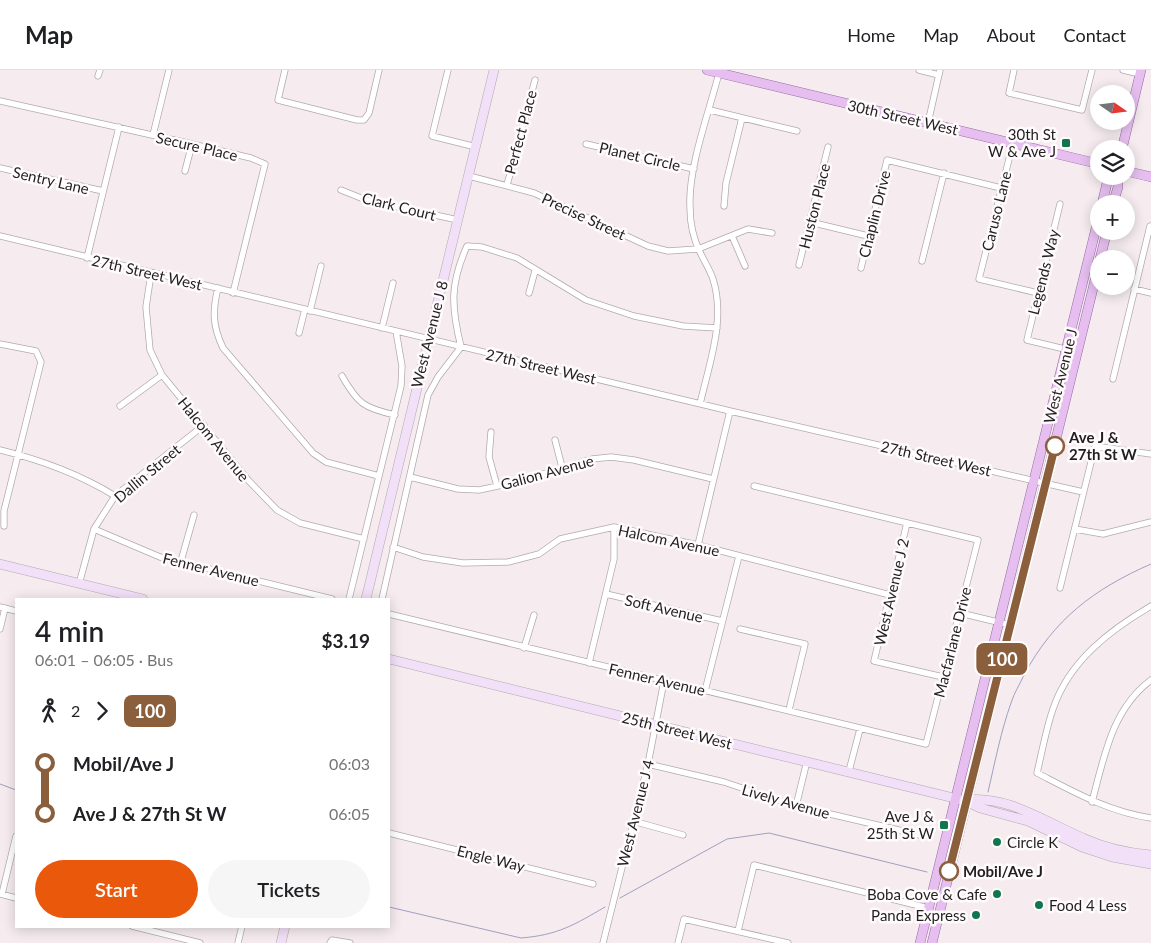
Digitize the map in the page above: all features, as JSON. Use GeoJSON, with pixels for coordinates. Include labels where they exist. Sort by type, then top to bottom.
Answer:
{"type":"FeatureCollection","features":[{"type":"Feature","properties":{"kind":"main road","name":"30th Street West"},"geometry":{"type":"LineString","coordinates":[[707,70],[1090,162]]}},
{"type":"Feature","properties":{"kind":"main road"},"geometry":{"type":"LineString","coordinates":[[1124,140],[1140,72]]}},
{"type":"Feature","properties":{"kind":"main road"},"geometry":{"type":"LineString","coordinates":[[1135,173],[1151,177]]}},
{"type":"Feature","properties":{"kind":"main road","name":"West Avenue J"},"geometry":{"type":"LineString","coordinates":[[920,943],[1093,240]]}},
{"type":"Feature","properties":{"kind":"main road","name":"West Avenue J"},"geometry":{"type":"LineString","coordinates":[[932,943],[1091,295]]}},
{"type":"Feature","properties":{"kind":"street"},"geometry":{"type":"LineString","coordinates":[[152,135],[169,70]]}},
{"type":"Feature","properties":{"kind":"street"},"geometry":{"type":"LineString","coordinates":[[285,70],[278,100],[357,120],[364,120],[369,113],[379,70]]}},
{"type":"Feature","properties":{"kind":"street"},"geometry":{"type":"LineString","coordinates":[[448,70],[432,136],[476,147]]}},
{"type":"Feature","properties":{"kind":"street","name":"West Avenue J 8"},"geometry":{"type":"LineString","coordinates":[[366,598],[494,70]]}},
{"type":"Feature","properties":{"kind":"street"},"geometry":{"type":"LineString","coordinates":[[919,70],[940,72],[928,123]]}},
{"type":"Feature","properties":{"kind":"street"},"geometry":{"type":"LineString","coordinates":[[1014,70],[1009,92],[1082,110],[1092,70]]}},
{"type":"Feature","properties":{"kind":"street"},"geometry":{"type":"LineString","coordinates":[[1123,70],[1140,72]]}},
{"type":"Feature","properties":{"kind":"street"},"geometry":{"type":"LineString","coordinates":[[700,404],[717,328],[713,280],[698,249],[692,229],[690,206],[694,169],[719,73]]}},
{"type":"Feature","properties":{"kind":"street","name":"Perfect Place"},"geometry":{"type":"LineString","coordinates":[[507,185],[534,80]]}},
{"type":"Feature","properties":{"kind":"street","name":"Secure Place"},"geometry":{"type":"LineString","coordinates":[[0,101],[251,158],[265,164],[233,293]]}},
{"type":"Feature","properties":{"kind":"street"},"geometry":{"type":"LineString","coordinates":[[710,110],[797,131]]}},
{"type":"Feature","properties":{"kind":"street"},"geometry":{"type":"LineString","coordinates":[[724,206],[726,183],[742,118]]}},
{"type":"Feature","properties":{"kind":"street"},"geometry":{"type":"LineString","coordinates":[[87,258],[119,128]]}},
{"type":"Feature","properties":{"kind":"street","name":"Caruso Lane"},"geometry":{"type":"LineString","coordinates":[[1013,143],[980,279],[1038,293]]}},
{"type":"Feature","properties":{"kind":"street"},"geometry":{"type":"LineString","coordinates":[[185,172],[192,144]]}},
{"type":"Feature","properties":{"kind":"street","name":"Planet Circle"},"geometry":{"type":"LineString","coordinates":[[586,144],[694,169]]}},
{"type":"Feature","properties":{"kind":"street","name":"Huston Place"},"geometry":{"type":"LineString","coordinates":[[799,265],[828,148]]}},
{"type":"Feature","properties":{"kind":"street","name":"Chaplin Drive"},"geometry":{"type":"LineString","coordinates":[[860,268],[887,160],[944,173]]}},
{"type":"Feature","properties":{"kind":"street","name":"Sentry Lane"},"geometry":{"type":"LineString","coordinates":[[0,168],[103,192]]}},
{"type":"Feature","properties":{"kind":"street"},"geometry":{"type":"LineString","coordinates":[[922,262],[944,173],[1001,188]]}},
{"type":"Feature","properties":{"kind":"street","name":"Precise Street"},"geometry":{"type":"LineString","coordinates":[[469,176],[507,185],[561,204],[648,246],[668,251],[698,249],[732,236],[741,230],[748,229],[772,233]]}},
{"type":"Feature","properties":{"kind":"street","name":"Clark Court"},"geometry":{"type":"LineString","coordinates":[[340,190],[366,200],[458,220]]}},
{"type":"Feature","properties":{"kind":"street","name":"Legends Way"},"geometry":{"type":"LineString","coordinates":[[1060,204],[1027,340],[1067,349]]}},
{"type":"Feature","properties":{"kind":"street"},"geometry":{"type":"LineString","coordinates":[[810,222],[868,236]]}},
{"type":"Feature","properties":{"kind":"street"},"geometry":{"type":"LineString","coordinates":[[1135,284],[1150,226]]}},
{"type":"Feature","properties":{"kind":"street","name":"27th Street West"},"geometry":{"type":"LineString","coordinates":[[0,236],[151,274],[218,288],[700,404],[1084,492]]}},
{"type":"Feature","properties":{"kind":"street"},"geometry":{"type":"LineString","coordinates":[[732,236],[744,266]]}},
{"type":"Feature","properties":{"kind":"street"},"geometry":{"type":"LineString","coordinates":[[382,598],[428,395],[438,377],[461,347],[452,296],[467,246],[482,247],[517,258],[535,271],[586,300],[634,316],[683,326],[717,328]]}},
{"type":"Feature","properties":{"kind":"street"},"geometry":{"type":"LineString","coordinates":[[299,333],[321,266]]}},
{"type":"Feature","properties":{"kind":"street"},"geometry":{"type":"LineString","coordinates":[[529,292],[535,271]]}},
{"type":"Feature","properties":{"kind":"street","name":"Halcom Avenue"},"geometry":{"type":"LineString","coordinates":[[151,274],[146,307],[150,350],[162,375],[248,480],[277,510],[300,523],[364,539]]}},
{"type":"Feature","properties":{"kind":"street"},"geometry":{"type":"LineString","coordinates":[[382,328],[392,282]]}},
{"type":"Feature","properties":{"kind":"street"},"geometry":{"type":"LineString","coordinates":[[218,288],[213,310],[215,332],[223,348],[313,453],[326,462],[379,476]]}},
{"type":"Feature","properties":{"kind":"street"},"geometry":{"type":"LineString","coordinates":[[1135,288],[1151,293]]}},
{"type":"Feature","properties":{"kind":"street"},"geometry":{"type":"LineString","coordinates":[[1113,379],[1132,295]]}},
{"type":"Feature","properties":{"kind":"street"},"geometry":{"type":"LineString","coordinates":[[349,598],[401,386],[402,366],[396,331]]}},
{"type":"Feature","properties":{"kind":"street"},"geometry":{"type":"LineString","coordinates":[[0,344],[36,351],[41,362],[4,511],[4,526]]}},
{"type":"Feature","properties":{"kind":"street"},"geometry":{"type":"LineString","coordinates":[[1067,349],[1077,352]]}},
{"type":"Feature","properties":{"kind":"street"},"geometry":{"type":"LineString","coordinates":[[120,406],[162,375]]}},
{"type":"Feature","properties":{"kind":"street"},"geometry":{"type":"LineString","coordinates":[[342,376],[353,394],[369,409],[395,415]]}},
{"type":"Feature","properties":{"kind":"street"},"geometry":{"type":"LineString","coordinates":[[698,545],[730,411]]}},
{"type":"Feature","properties":{"kind":"street","name":"Dallin Street"},"geometry":{"type":"LineString","coordinates":[[79,584],[94,529],[114,496],[204,425]]}},
{"type":"Feature","properties":{"kind":"street"},"geometry":{"type":"LineString","coordinates":[[491,432],[489,457],[497,486]]}},
{"type":"Feature","properties":{"kind":"street"},"geometry":{"type":"LineString","coordinates":[[555,440],[562,467]]}},
{"type":"Feature","properties":{"kind":"street"},"geometry":{"type":"LineString","coordinates":[[1060,588],[1095,446],[1151,454]]}},
{"type":"Feature","properties":{"kind":"street"},"geometry":{"type":"LineString","coordinates":[[0,450],[63,469],[92,482],[114,496]]}},
{"type":"Feature","properties":{"kind":"street","name":"Galion Avenue"},"geometry":{"type":"LineString","coordinates":[[410,477],[458,489],[478,490],[592,459],[610,457],[634,460],[714,480]]}},
{"type":"Feature","properties":{"kind":"street"},"geometry":{"type":"LineString","coordinates":[[754,486],[907,523]]}},
{"type":"Feature","properties":{"kind":"street"},"geometry":{"type":"LineString","coordinates":[[181,562],[194,515]]}},
{"type":"Feature","properties":{"kind":"street"},"geometry":{"type":"LineString","coordinates":[[1074,529],[1103,534],[1151,522]]}},
{"type":"Feature","properties":{"kind":"street","name":"Macfarlane Drive"},"geometry":{"type":"LineString","coordinates":[[907,523],[978,540],[926,744]]}},
{"type":"Feature","properties":{"kind":"street","name":"West Avenue J 2"},"geometry":{"type":"LineString","coordinates":[[907,523],[874,661],[943,677]]}},
{"type":"Feature","properties":{"kind":"street"},"geometry":{"type":"LineString","coordinates":[[589,663],[614,559],[614,527]]}},
{"type":"Feature","properties":{"kind":"street","name":"Halcom Avenue"},"geometry":{"type":"LineString","coordinates":[[393,547],[422,557],[463,563],[508,562],[540,554],[560,539],[614,527],[698,545],[890,595]]}},
{"type":"Feature","properties":{"kind":"street","name":"Fenner Avenue"},"geometry":{"type":"LineString","coordinates":[[94,529],[160,557],[328,598]]}},
{"type":"Feature","properties":{"kind":"street"},"geometry":{"type":"LineString","coordinates":[[705,691],[739,556]]}},
{"type":"Feature","properties":{"kind":"street"},"geometry":{"type":"LineString","coordinates":[[0,564],[139,598]]}},
{"type":"Feature","properties":{"kind":"street","name":"Soft Avenue"},"geometry":{"type":"LineString","coordinates":[[606,594],[722,622]]}},
{"type":"Feature","properties":{"kind":"street"},"geometry":{"type":"LineString","coordinates":[[1151,606],[1117,626],[1084,657],[1065,683],[1053,708],[1037,773],[1092,802],[1127,815],[1151,818]]}},
{"type":"Feature","properties":{"kind":"street"},"geometry":{"type":"LineString","coordinates":[[0,629],[3,607],[15,611]]}},
{"type":"Feature","properties":{"kind":"street"},"geometry":{"type":"LineString","coordinates":[[960,613],[1010,625]]}},
{"type":"Feature","properties":{"kind":"street","name":"Fenner Avenue"},"geometry":{"type":"LineString","coordinates":[[390,614],[926,744]]}},
{"type":"Feature","properties":{"kind":"street"},"geometry":{"type":"LineString","coordinates":[[524,648],[534,615]]}},
{"type":"Feature","properties":{"kind":"street"},"geometry":{"type":"LineString","coordinates":[[740,629],[805,644],[789,710]]}},
{"type":"Feature","properties":{"kind":"street","name":"25th Street West"},"geometry":{"type":"LineString","coordinates":[[390,659],[955,798],[966,800],[982,798],[1015,808],[1084,839],[1114,849],[1151,855]]}},
{"type":"Feature","properties":{"kind":"street"},"geometry":{"type":"LineString","coordinates":[[1092,802],[1113,729],[1124,708],[1142,687],[1151,680]]}},
{"type":"Feature","properties":{"kind":"street","name":"West Avenue J 4"},"geometry":{"type":"LineString","coordinates":[[603,943],[648,764],[664,681]]}},
{"type":"Feature","properties":{"kind":"street"},"geometry":{"type":"LineString","coordinates":[[849,771],[860,728]]}},
{"type":"Feature","properties":{"kind":"street"},"geometry":{"type":"LineString","coordinates":[[796,806],[807,761]]}},
{"type":"Feature","properties":{"kind":"street","name":"Lively Avenue"},"geometry":{"type":"LineString","coordinates":[[648,764],[724,782],[796,806],[924,836]]}},
{"type":"Feature","properties":{"kind":"street","name":"25th Street West"},"geometry":{"type":"LineString","coordinates":[[966,800],[980,808],[1028,821],[1082,847],[1112,857],[1151,864]]}},
{"type":"Feature","properties":{"kind":"street"},"geometry":{"type":"LineString","coordinates":[[633,821],[683,835]]}},
{"type":"Feature","properties":{"kind":"street","name":"Engle Way"},"geometry":{"type":"LineString","coordinates":[[390,832],[593,884]]}},
{"type":"Feature","properties":{"kind":"street"},"geometry":{"type":"LineString","coordinates":[[15,840],[1,894],[15,898]]}},
{"type":"Feature","properties":{"kind":"street"},"geometry":{"type":"LineString","coordinates":[[738,931],[754,865],[928,908]]}},
{"type":"Feature","properties":{"kind":"street"},"geometry":{"type":"LineString","coordinates":[[678,943],[684,919],[788,943]]}},
{"type":"Feature","properties":{"kind":"street"},"geometry":{"type":"LineString","coordinates":[[139,928],[188,942],[200,943]]}},
{"type":"Feature","properties":{"kind":"street"},"geometry":{"type":"LineString","coordinates":[[238,943],[242,928]]}},
{"type":"Feature","properties":{"kind":"street"},"geometry":{"type":"LineString","coordinates":[[281,943],[285,928]]}},
{"type":"Feature","properties":{"kind":"street"},"geometry":{"type":"LineString","coordinates":[[331,942],[350,943]]}},
{"type":"Feature","properties":{"kind":"waterway"},"geometry":{"type":"LineString","coordinates":[[988,792],[1012,699],[1024,675],[1048,638],[1062,622],[1094,595],[1111,584],[1151,564]]}},
{"type":"Feature","properties":{"kind":"waterway"},"geometry":{"type":"LineString","coordinates":[[0,784],[15,790]]}},
{"type":"Feature","properties":{"kind":"waterway"},"geometry":{"type":"LineString","coordinates":[[620,898],[727,839],[769,833],[927,872]]}},
{"type":"Feature","properties":{"kind":"waterway"},"geometry":{"type":"LineString","coordinates":[[390,907],[521,938],[556,932],[605,907]]}},
{"type":"Feature","properties":{"kind":"bus line","name":"100"},"geometry":{"type":"LineString","coordinates":[[949,871],[1055,446]]}},
{"type":"Feature","properties":{"kind":"place","name":"30th St W & Ave J"},"geometry":{"type":"Point","coordinates":[1066,143]}},
{"type":"Feature","properties":{"kind":"place","name":"Ave J & 27th St W"},"geometry":{"type":"Point","coordinates":[1055,446]}},
{"type":"Feature","properties":{"kind":"place","name":"Ave J & 25th St W"},"geometry":{"type":"Point","coordinates":[944,825]}},
{"type":"Feature","properties":{"kind":"place","name":"Circle K"},"geometry":{"type":"Point","coordinates":[997,842]}},
{"type":"Feature","properties":{"kind":"place","name":"Mobil/Ave J"},"geometry":{"type":"Point","coordinates":[949,871]}},
{"type":"Feature","properties":{"kind":"place","name":"Boba Cove & Cafe"},"geometry":{"type":"Point","coordinates":[997,894]}},
{"type":"Feature","properties":{"kind":"place","name":"Food 4 Less"},"geometry":{"type":"Point","coordinates":[1039,905]}},
{"type":"Feature","properties":{"kind":"place","name":"Panda Express"},"geometry":{"type":"Point","coordinates":[976,915]}}]}
